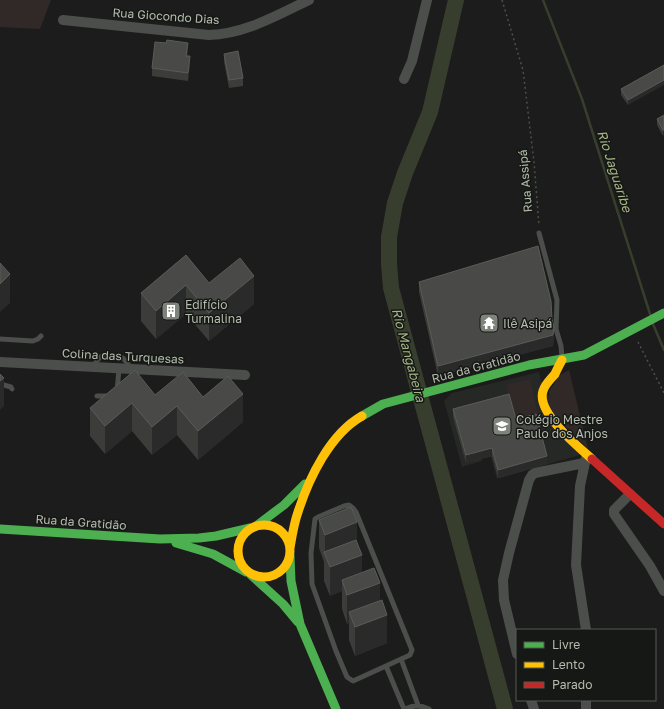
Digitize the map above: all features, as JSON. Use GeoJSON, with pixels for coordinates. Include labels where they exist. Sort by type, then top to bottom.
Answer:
{"type":"FeatureCollection","features":[{"type":"Feature","properties":{"kind":"street","name":"Rua Giocondo Dias"},"geometry":{"type":"LineString","coordinates":[[63,20],[221,35],[247,28],[309,0]]}},
{"type":"Feature","properties":{"kind":"street"},"geometry":{"type":"LineString","coordinates":[[404,79],[412,61],[427,0]]}},
{"type":"Feature","properties":{"kind":"street","name":"Rua da Gratidão"},"geometry":{"type":"LineString","coordinates":[[290,550],[297,513],[311,477],[334,440],[356,419],[383,404],[529,365],[584,355],[664,314]]}},
{"type":"Feature","properties":{"kind":"street"},"geometry":{"type":"LineString","coordinates":[[555,373],[584,355]]}},
{"type":"Feature","properties":{"kind":"street"},"geometry":{"type":"LineString","coordinates":[[562,360],[555,373],[546,384],[542,393],[544,407],[552,421],[585,459],[627,498],[664,524]]}},
{"type":"Feature","properties":{"kind":"street","name":"Colina das Turquesas"},"geometry":{"type":"LineString","coordinates":[[0,362],[245,375]]}},
{"type":"Feature","properties":{"kind":"street"},"geometry":{"type":"LineString","coordinates":[[585,459],[580,486],[576,565],[586,629]]}},
{"type":"Feature","properties":{"kind":"street"},"geometry":{"type":"LineString","coordinates":[[516,650],[504,600],[503,580],[529,480],[535,473],[585,459]]}},
{"type":"Feature","properties":{"kind":"street","name":"Rua da Gratidão"},"geometry":{"type":"LineString","coordinates":[[0,529],[160,538],[199,538],[216,536],[253,527],[284,505],[311,477]]}},
{"type":"Feature","properties":{"kind":"street"},"geometry":{"type":"LineString","coordinates":[[627,498],[614,510],[614,514],[650,566],[664,591]]}},
{"type":"Feature","properties":{"kind":"street"},"geometry":{"type":"LineString","coordinates":[[300,624],[283,604],[242,566],[237,553],[240,538],[244,533],[253,527],[263,525],[271,526],[278,529],[288,540],[290,550],[291,581],[300,624],[336,709]]}},
{"type":"Feature","properties":{"kind":"street","name":"Rua da Gratidão"},"geometry":{"type":"LineString","coordinates":[[160,538],[213,554],[248,573]]}},
{"type":"Feature","properties":{"kind":"street"},"geometry":{"type":"LineString","coordinates":[[248,573],[258,577],[276,575],[286,565],[290,550]]}},
{"type":"Feature","properties":{"kind":"lane"},"geometry":{"type":"LineString","coordinates":[[539,233],[557,300],[556,329],[561,346],[562,360]]}},
{"type":"Feature","properties":{"kind":"lane"},"geometry":{"type":"LineString","coordinates":[[0,339],[33,341],[41,336]]}},
{"type":"Feature","properties":{"kind":"lane"},"geometry":{"type":"LineString","coordinates":[[92,367],[100,357],[120,357],[123,358],[132,370]]}},
{"type":"Feature","properties":{"kind":"lane"},"geometry":{"type":"LineString","coordinates":[[97,396],[116,396],[119,369]]}},
{"type":"Feature","properties":{"kind":"lane"},"geometry":{"type":"LineString","coordinates":[[0,384],[8,385],[12,390]]}},
{"type":"Feature","properties":{"kind":"lane"},"geometry":{"type":"LineString","coordinates":[[349,505],[356,512],[412,650],[410,655],[401,659],[353,680],[347,677],[336,652],[312,584],[311,554],[314,523],[318,516],[349,505]]}},
{"type":"Feature","properties":{"kind":"lane"},"geometry":{"type":"LineString","coordinates":[[401,659],[418,706]]}},
{"type":"Feature","properties":{"kind":"lane"},"geometry":{"type":"LineString","coordinates":[[386,666],[404,709],[411,706],[429,709]]}},
{"type":"Feature","properties":{"kind":"path","name":"Rua Assipá"},"geometry":{"type":"LineString","coordinates":[[502,0],[523,70],[534,162],[539,233]]}},
{"type":"Feature","properties":{"kind":"path"},"geometry":{"type":"LineString","coordinates":[[638,342],[664,393]]}},
{"type":"Feature","properties":{"kind":"shaded area"},"geometry":{"type":"Polygon","coordinates":[[[0,0],[51,0],[40,29],[0,27],[0,0]]]}},
{"type":"Feature","properties":{"kind":"shaded area"},"geometry":{"type":"Polygon","coordinates":[[[569,370],[588,449],[550,411],[549,391],[560,375],[569,370]]]}},
{"type":"Feature","properties":{"kind":"shaded area","name":"Colégio Mestre Paulo dos Anjos"},"geometry":{"type":"Polygon","coordinates":[[[539,372],[541,381],[580,455],[497,479],[489,450],[480,452],[482,461],[462,467],[444,401],[452,393],[539,372]]]}},
{"type":"Feature","properties":{"kind":"shaded area"},"geometry":{"type":"Polygon","coordinates":[[[530,379],[539,419],[516,424],[506,385],[530,379]]]}},
{"type":"Feature","properties":{"kind":"building"},"geometry":{"type":"Polygon","coordinates":[[[167,40],[188,43],[186,56],[190,56],[188,73],[152,68],[155,42],[166,43],[167,40]]]}},
{"type":"Feature","properties":{"kind":"building"},"geometry":{"type":"Polygon","coordinates":[[[238,51],[243,78],[229,80],[224,54],[238,51]]]}},
{"type":"Feature","properties":{"kind":"building"},"geometry":{"type":"Polygon","coordinates":[[[664,65],[664,80],[628,100],[621,89],[664,65]]]}},
{"type":"Feature","properties":{"kind":"building"},"geometry":{"type":"Polygon","coordinates":[[[664,115],[664,130],[663,130],[657,119],[664,115]]]}},
{"type":"Feature","properties":{"kind":"building","name":"Ilê Asipá"},"geometry":{"type":"Polygon","coordinates":[[[538,246],[551,301],[554,327],[553,335],[438,366],[419,282],[538,246]]]}},
{"type":"Feature","properties":{"kind":"building"},"geometry":{"type":"Polygon","coordinates":[[[186,255],[209,283],[240,258],[254,276],[209,313],[186,285],[156,311],[141,293],[186,255]]]}},
{"type":"Feature","properties":{"kind":"building"},"geometry":{"type":"Polygon","coordinates":[[[0,263],[10,274],[0,284],[0,263]]]}},
{"type":"Feature","properties":{"kind":"building"},"geometry":{"type":"Polygon","coordinates":[[[135,370],[155,395],[183,372],[203,397],[228,376],[243,394],[198,431],[177,406],[152,427],[132,403],[105,426],[90,408],[135,370]]]}},
{"type":"Feature","properties":{"kind":"building"},"geometry":{"type":"Polygon","coordinates":[[[0,374],[4,378],[0,381],[0,374]]]}},
{"type":"Feature","properties":{"kind":"building"},"geometry":{"type":"Polygon","coordinates":[[[509,394],[516,419],[536,414],[547,456],[498,470],[492,448],[466,455],[453,409],[509,394]]]}},
{"type":"Feature","properties":{"kind":"building"},"geometry":{"type":"Polygon","coordinates":[[[351,507],[357,522],[325,535],[319,520],[351,507]]]}},
{"type":"Feature","properties":{"kind":"building"},"geometry":{"type":"Polygon","coordinates":[[[356,540],[362,555],[330,567],[324,552],[356,540]]]}},
{"type":"Feature","properties":{"kind":"building"},"geometry":{"type":"Polygon","coordinates":[[[374,568],[380,583],[347,595],[342,580],[374,568]]]}},
{"type":"Feature","properties":{"kind":"building"},"geometry":{"type":"Polygon","coordinates":[[[382,600],[387,615],[355,627],[349,612],[382,600]]]}},
{"type":"Feature","properties":{"kind":"waterway","name":"Rio Mangabeira"},"geometry":{"type":"LineString","coordinates":[[456,0],[430,112],[405,173],[395,203],[389,237],[389,264],[391,288],[505,709]]}},
{"type":"Feature","properties":{"kind":"waterway","name":"Rio Jaguaribe"},"geometry":{"type":"LineString","coordinates":[[543,0],[582,99],[650,314]]}},
{"type":"Feature","properties":{"kind":"waterway","name":"Rio Jaguaribe"},"geometry":{"type":"LineString","coordinates":[[653,324],[664,350]]}},
{"type":"Feature","properties":{"kind":"traffic: fast"},"geometry":{"type":"LineString","coordinates":[[362,416],[383,404],[529,365],[584,355],[664,313]]}},
{"type":"Feature","properties":{"kind":"traffic: fast"},"geometry":{"type":"LineString","coordinates":[[256,526],[284,505],[305,484]]}},
{"type":"Feature","properties":{"kind":"traffic: fast"},"geometry":{"type":"LineString","coordinates":[[0,529],[160,539],[216,536],[250,528]]}},
{"type":"Feature","properties":{"kind":"traffic: fast"},"geometry":{"type":"LineString","coordinates":[[176,543],[213,554],[246,572]]}},
{"type":"Feature","properties":{"kind":"traffic: fast"},"geometry":{"type":"LineString","coordinates":[[290,556],[291,581],[300,624],[336,709]]}},
{"type":"Feature","properties":{"kind":"traffic: fast"},"geometry":{"type":"LineString","coordinates":[[251,575],[283,604],[298,622]]}},
{"type":"Feature","properties":{"kind":"traffic: slow"},"geometry":{"type":"LineString","coordinates":[[562,360],[555,374],[544,389],[542,399],[551,418],[559,428],[592,459]]}},
{"type":"Feature","properties":{"kind":"traffic: slow"},"geometry":{"type":"LineString","coordinates":[[290,548],[293,530],[303,499],[308,485],[322,458],[340,434],[362,416]]}},
{"type":"Feature","properties":{"kind":"traffic: slow"},"geometry":{"type":"LineString","coordinates":[[259,525],[269,525],[283,532],[290,546],[290,551],[290,556],[283,570],[269,577],[259,577],[249,573],[242,566],[238,556],[238,546],[242,536],[249,529],[259,525]]}},
{"type":"Feature","properties":{"kind":"traffic: jam"},"geometry":{"type":"LineString","coordinates":[[592,459],[664,524]]}},
{"type":"Feature","properties":{"kind":"place","name":"Edifício Turmalina"},"geometry":{"type":"Point","coordinates":[171,311]}},
{"type":"Feature","properties":{"kind":"place","name":"Ilê Asipá"},"geometry":{"type":"Point","coordinates":[489,323]}},
{"type":"Feature","properties":{"kind":"place","name":"Colégio Mestre Paulo dos Anjos"},"geometry":{"type":"Point","coordinates":[502,426]}}]}
